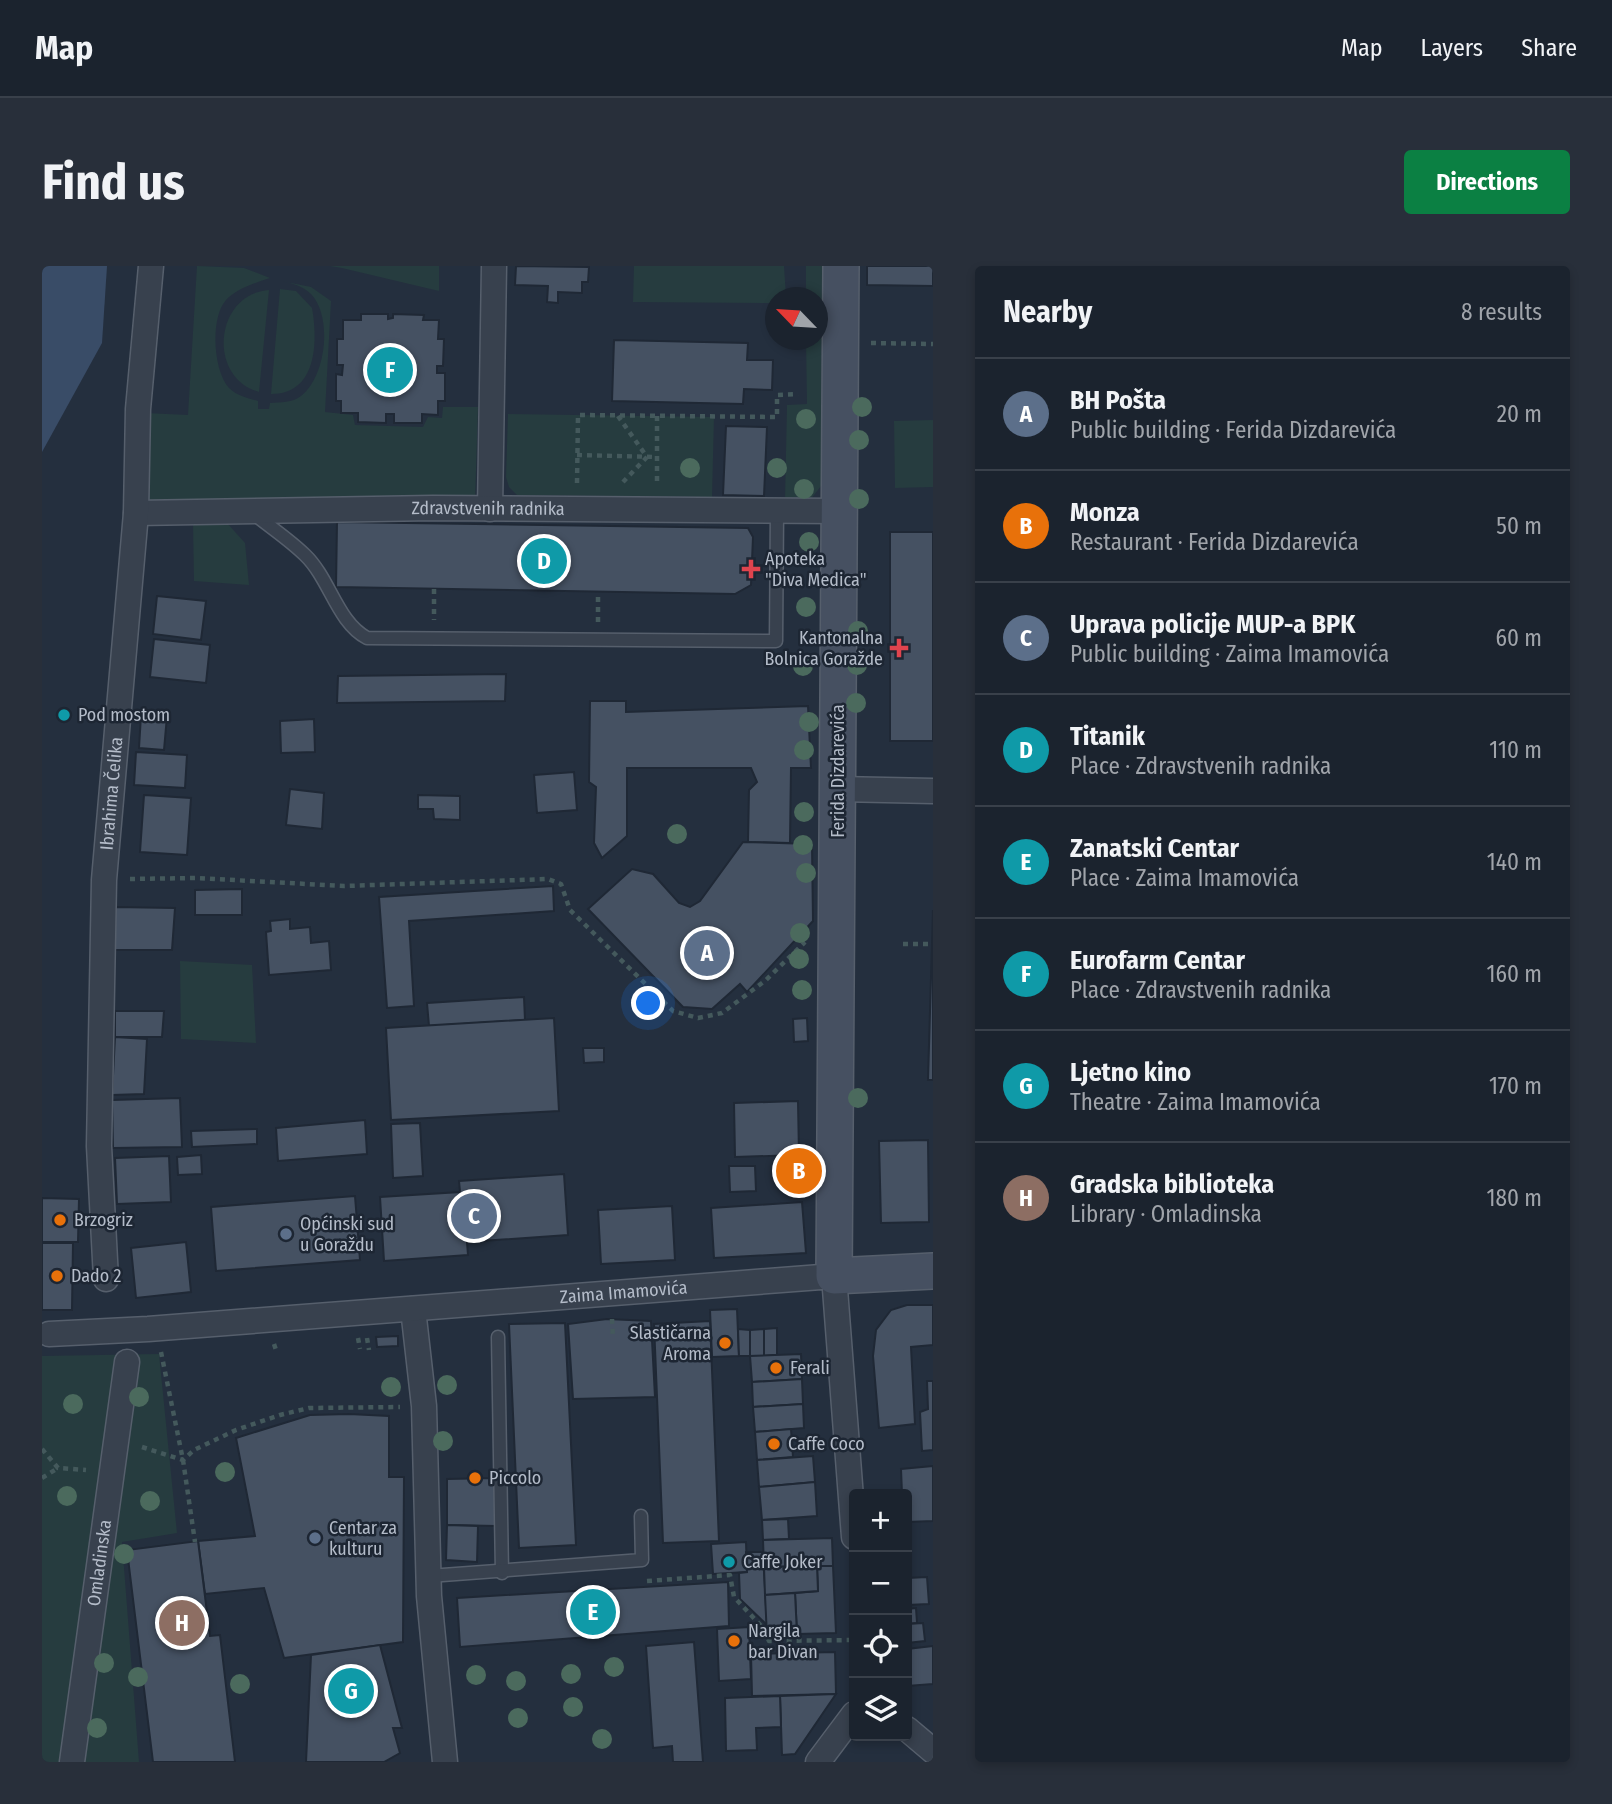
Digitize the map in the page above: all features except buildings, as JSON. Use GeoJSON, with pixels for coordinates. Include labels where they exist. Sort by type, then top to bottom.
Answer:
{"type":"FeatureCollection","features":[{"type":"Feature","properties":{"kind":"main road","name":"Ferida Dizdarevića"},"geometry":{"type":"LineString","coordinates":[[834,1276],[841,266]]}},
{"type":"Feature","properties":{"kind":"main road","name":"Zaima Imamovića"},"geometry":{"type":"LineString","coordinates":[[834,1276],[933,1271]]}},
{"type":"Feature","properties":{"kind":"street","name":"Ibrahima Čelika"},"geometry":{"type":"LineString","coordinates":[[106,1279],[99,1146],[104,880],[136,513],[138,409],[151,266]]}},
{"type":"Feature","properties":{"kind":"street"},"geometry":{"type":"LineString","coordinates":[[490,509],[494,266]]}},
{"type":"Feature","properties":{"kind":"street","name":"Zdravstvenih radnika"},"geometry":{"type":"LineString","coordinates":[[136,513],[490,509],[839,511]]}},
{"type":"Feature","properties":{"kind":"street"},"geometry":{"type":"LineString","coordinates":[[838,789],[933,791]]}},
{"type":"Feature","properties":{"kind":"street"},"geometry":{"type":"LineString","coordinates":[[834,1276],[850,1489]]}},
{"type":"Feature","properties":{"kind":"street","name":"Zaima Imamovića"},"geometry":{"type":"LineString","coordinates":[[48,1334],[834,1276]]}},
{"type":"Feature","properties":{"kind":"street"},"geometry":{"type":"LineString","coordinates":[[413,1309],[424,1406],[429,1576],[445,1762]]}},
{"type":"Feature","properties":{"kind":"street","name":"Omladinska"},"geometry":{"type":"LineString","coordinates":[[72,1762],[127,1362]]}},
{"type":"Feature","properties":{"kind":"street"},"geometry":{"type":"LineString","coordinates":[[818,1762],[849,1721]]}},
{"type":"Feature","properties":{"kind":"street"},"geometry":{"type":"LineString","coordinates":[[912,1732],[933,1751]]}},
{"type":"Feature","properties":{"kind":"lane"},"geometry":{"type":"LineString","coordinates":[[250,511],[306,555],[329,585],[356,632],[367,638],[775,641],[777,511]]}},
{"type":"Feature","properties":{"kind":"lane"},"geometry":{"type":"LineString","coordinates":[[498,1337],[502,1573]]}},
{"type":"Feature","properties":{"kind":"lane"},"geometry":{"type":"LineString","coordinates":[[429,1576],[502,1573],[642,1560],[641,1516]]}},
{"type":"Feature","properties":{"kind":"path"},"geometry":{"type":"LineString","coordinates":[[840,343],[933,344]]}},
{"type":"Feature","properties":{"kind":"path"},"geometry":{"type":"LineString","coordinates":[[587,509],[577,455],[578,415],[776,417],[777,395],[798,394]]}},
{"type":"Feature","properties":{"kind":"path"},"geometry":{"type":"LineString","coordinates":[[618,416],[647,457]]}},
{"type":"Feature","properties":{"kind":"path"},"geometry":{"type":"LineString","coordinates":[[657,416],[657,510]]}},
{"type":"Feature","properties":{"kind":"path"},"geometry":{"type":"LineString","coordinates":[[577,455],[657,457]]}},
{"type":"Feature","properties":{"kind":"path"},"geometry":{"type":"LineString","coordinates":[[587,509],[647,457]]}},
{"type":"Feature","properties":{"kind":"path"},"geometry":{"type":"LineString","coordinates":[[434,589],[435,639]]}},
{"type":"Feature","properties":{"kind":"path"},"geometry":{"type":"LineString","coordinates":[[598,592],[598,640]]}},
{"type":"Feature","properties":{"kind":"path"},"geometry":{"type":"LineString","coordinates":[[104,880],[195,878],[344,886],[548,879],[561,884],[570,910],[673,1011],[698,1018],[722,1013],[766,980],[837,910]]}},
{"type":"Feature","properties":{"kind":"path"},"geometry":{"type":"LineString","coordinates":[[903,944],[932,944]]}},
{"type":"Feature","properties":{"kind":"path"},"geometry":{"type":"LineString","coordinates":[[165,1359],[195,1542]]}},
{"type":"Feature","properties":{"kind":"path"},"geometry":{"type":"LineString","coordinates":[[183,1460],[194,1450],[236,1430],[309,1408],[424,1406]]}},
{"type":"Feature","properties":{"kind":"path"},"geometry":{"type":"LineString","coordinates":[[117,1440],[183,1460]]}},
{"type":"Feature","properties":{"kind":"path"},"geometry":{"type":"LineString","coordinates":[[42,1449],[58,1468]]}},
{"type":"Feature","properties":{"kind":"path"},"geometry":{"type":"LineString","coordinates":[[42,1478],[58,1468],[111,1473]]}},
{"type":"Feature","properties":{"kind":"path"},"geometry":{"type":"LineString","coordinates":[[635,1582],[730,1575],[734,1597],[762,1628],[769,1641],[849,1640]]}},
{"type":"Feature","properties":{"kind":"green space"},"geometry":{"type":"Polygon","coordinates":[[[197,266],[244,268],[270,278],[230,296],[217,319],[217,357],[224,380],[236,393],[258,401],[258,409],[269,409],[270,403],[290,401],[301,396],[310,387],[321,361],[324,331],[318,304],[304,289],[286,282],[311,287],[331,301],[325,412],[353,415],[355,425],[423,427],[428,417],[442,418],[443,407],[478,407],[475,502],[154,503],[144,498],[145,413],[188,415],[197,266]]]}},
{"type":"Feature","properties":{"kind":"green space"},"geometry":{"type":"Polygon","coordinates":[[[330,266],[439,266],[439,291],[342,268],[330,266]]]}},
{"type":"Feature","properties":{"kind":"green space"},"geometry":{"type":"Polygon","coordinates":[[[634,266],[784,266],[785,287],[765,287],[765,303],[633,302],[634,266]]]}},
{"type":"Feature","properties":{"kind":"green space"},"geometry":{"type":"Polygon","coordinates":[[[806,266],[822,266],[822,287],[806,287],[806,266]]]}},
{"type":"Feature","properties":{"kind":"green space"},"geometry":{"type":"Polygon","coordinates":[[[280,289],[296,291],[312,308],[314,350],[306,376],[298,385],[286,392],[271,394],[280,289]]]}},
{"type":"Feature","properties":{"kind":"green space"},"geometry":{"type":"Polygon","coordinates":[[[269,290],[259,392],[242,384],[231,371],[225,355],[224,337],[228,320],[237,306],[251,295],[269,290]]]}},
{"type":"Feature","properties":{"kind":"green space"},"geometry":{"type":"Polygon","coordinates":[[[806,350],[822,350],[821,486],[811,499],[785,499],[787,405],[807,404],[806,350]]]}},
{"type":"Feature","properties":{"kind":"green space"},"geometry":{"type":"Polygon","coordinates":[[[508,414],[714,417],[712,497],[517,495],[509,487],[506,477],[508,414]]]}},
{"type":"Feature","properties":{"kind":"green space"},"geometry":{"type":"Polygon","coordinates":[[[933,420],[933,487],[895,488],[894,421],[933,420]]]}},
{"type":"Feature","properties":{"kind":"green space"},"geometry":{"type":"Polygon","coordinates":[[[227,523],[245,543],[249,585],[194,581],[193,524],[227,523]]]}},
{"type":"Feature","properties":{"kind":"green space"},"geometry":{"type":"Polygon","coordinates":[[[180,961],[252,965],[256,1043],[181,1039],[180,961]]]}},
{"type":"Feature","properties":{"kind":"green space"},"geometry":{"type":"Polygon","coordinates":[[[159,1354],[177,1533],[122,1542],[139,1762],[42,1762],[42,1356],[159,1354]]]}},
{"type":"Feature","properties":{"kind":"water"},"geometry":{"type":"Polygon","coordinates":[[[42,266],[107,266],[102,343],[42,452],[42,266]]]}},
{"type":"Feature","properties":{"kind":"place","name":"Eurofarm Centar"},"geometry":{"type":"Point","coordinates":[390,370]}},
{"type":"Feature","properties":{"kind":"place","name":"Titanik"},"geometry":{"type":"Point","coordinates":[544,561]}},
{"type":"Feature","properties":{"kind":"place","name":"Apoteka \"Diva Medica\""},"geometry":{"type":"Point","coordinates":[751,569]}},
{"type":"Feature","properties":{"kind":"place","name":"Kantonalna Bolnica Goražde"},"geometry":{"type":"Point","coordinates":[899,648]}},
{"type":"Feature","properties":{"kind":"place","name":"Pod mostom"},"geometry":{"type":"Point","coordinates":[64,715]}},
{"type":"Feature","properties":{"kind":"place","name":"BH Pošta"},"geometry":{"type":"Point","coordinates":[707,953]}},
{"type":"Feature","properties":{"kind":"place","name":"Monza"},"geometry":{"type":"Point","coordinates":[799,1171]}},
{"type":"Feature","properties":{"kind":"place","name":"Uprava policije MUP-a BPK"},"geometry":{"type":"Point","coordinates":[474,1216]}},
{"type":"Feature","properties":{"kind":"place","name":"Brzogriz"},"geometry":{"type":"Point","coordinates":[60,1220]}},
{"type":"Feature","properties":{"kind":"place","name":"Općinski sud u Goraždu"},"geometry":{"type":"Point","coordinates":[286,1234]}},
{"type":"Feature","properties":{"kind":"place","name":"Dado 2"},"geometry":{"type":"Point","coordinates":[57,1276]}},
{"type":"Feature","properties":{"kind":"place","name":"Slastičarna Aroma"},"geometry":{"type":"Point","coordinates":[725,1343]}},
{"type":"Feature","properties":{"kind":"place","name":"Ferali"},"geometry":{"type":"Point","coordinates":[776,1368]}},
{"type":"Feature","properties":{"kind":"place","name":"Caffe Coco"},"geometry":{"type":"Point","coordinates":[774,1444]}},
{"type":"Feature","properties":{"kind":"place","name":"Piccolo"},"geometry":{"type":"Point","coordinates":[475,1478]}},
{"type":"Feature","properties":{"kind":"place","name":"Centar za kulturu"},"geometry":{"type":"Point","coordinates":[315,1538]}},
{"type":"Feature","properties":{"kind":"place","name":"Caffe Joker"},"geometry":{"type":"Point","coordinates":[729,1562]}},
{"type":"Feature","properties":{"kind":"place","name":"Zanatski Centar"},"geometry":{"type":"Point","coordinates":[593,1612]}},
{"type":"Feature","properties":{"kind":"place","name":"Gradska biblioteka"},"geometry":{"type":"Point","coordinates":[182,1623]}},
{"type":"Feature","properties":{"kind":"place","name":"Nargila bar Divan"},"geometry":{"type":"Point","coordinates":[734,1641]}},
{"type":"Feature","properties":{"kind":"place","name":"Ljetno kino"},"geometry":{"type":"Point","coordinates":[351,1691]}}]}
